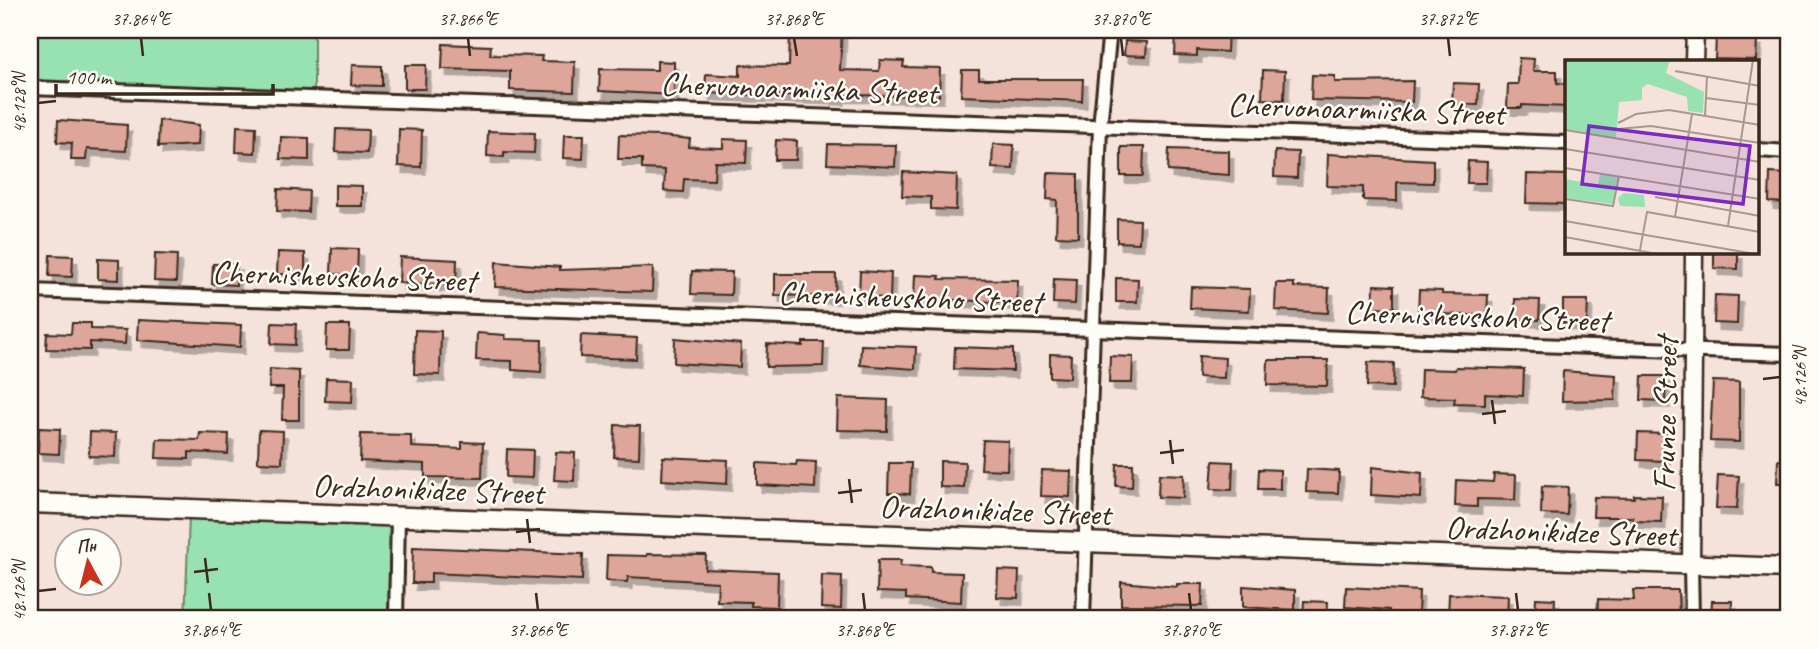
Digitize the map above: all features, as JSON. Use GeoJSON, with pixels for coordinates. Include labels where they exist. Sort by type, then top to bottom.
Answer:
{"type":"FeatureCollection","features":[{"type":"Feature","properties":{"kind":"main road","name":"Ordzhonikidze Street"},"geometry":{"type":"LineString","coordinates":[[30,503],[1789,568]]}},
{"type":"Feature","properties":{"kind":"street"},"geometry":{"type":"LineString","coordinates":[[1083,619],[1100,126],[1110,30]]}},
{"type":"Feature","properties":{"kind":"street"},"geometry":{"type":"LineString","coordinates":[[1694,60],[1695,30]]}},
{"type":"Feature","properties":{"kind":"street","name":"Chervonoarmiiska Street"},"geometry":{"type":"LineString","coordinates":[[30,88],[1565,143]]}},
{"type":"Feature","properties":{"kind":"street"},"geometry":{"type":"LineString","coordinates":[[1759,150],[1789,152]]}},
{"type":"Feature","properties":{"kind":"street","name":"Frunze Street"},"geometry":{"type":"LineString","coordinates":[[1692,619],[1695,351],[1693,254]]}},
{"type":"Feature","properties":{"kind":"street","name":"Chernishevskoho Street"},"geometry":{"type":"LineString","coordinates":[[30,291],[1789,354]]}},
{"type":"Feature","properties":{"kind":"street"},"geometry":{"type":"LineString","coordinates":[[396,619],[398,516]]}},
{"type":"Feature","properties":{"kind":"green space"},"geometry":{"type":"Polygon","coordinates":[[[30,30],[314,30],[314,91],[30,82],[30,30]]]}},
{"type":"Feature","properties":{"kind":"green space"},"geometry":{"type":"Polygon","coordinates":[[[189,517],[390,523],[388,619],[185,619],[189,517]]]}},
{"type":"Feature","properties":{"kind":"building"},"geometry":{"type":"Polygon","coordinates":[[[790,30],[842,30],[840,70],[879,71],[880,60],[904,61],[903,67],[940,68],[939,96],[840,95],[840,98],[705,93],[706,74],[740,76],[740,65],[789,66],[790,30]]]}},
{"type":"Feature","properties":{"kind":"building"},"geometry":{"type":"Polygon","coordinates":[[[1208,30],[1228,30],[1227,52],[1197,50],[1197,56],[1175,55],[1176,31],[1208,33],[1208,30]]]}},
{"type":"Feature","properties":{"kind":"building"},"geometry":{"type":"Polygon","coordinates":[[[1716,37],[1757,39],[1756,60],[1715,59],[1716,37]]]}},
{"type":"Feature","properties":{"kind":"building"},"geometry":{"type":"Polygon","coordinates":[[[1125,41],[1147,42],[1146,56],[1124,55],[1125,41]]]}},
{"type":"Feature","properties":{"kind":"building"},"geometry":{"type":"Polygon","coordinates":[[[443,44],[491,46],[490,55],[542,56],[541,61],[575,62],[574,92],[510,90],[510,71],[442,69],[443,44]]]}},
{"type":"Feature","properties":{"kind":"building"},"geometry":{"type":"Polygon","coordinates":[[[1519,58],[1534,59],[1533,71],[1557,71],[1557,83],[1565,84],[1565,107],[1522,105],[1522,108],[1507,108],[1508,84],[1518,84],[1519,58]]]}},
{"type":"Feature","properties":{"kind":"building"},"geometry":{"type":"Polygon","coordinates":[[[657,61],[674,62],[674,95],[599,91],[600,69],[657,70],[657,61]]]}},
{"type":"Feature","properties":{"kind":"building"},"geometry":{"type":"Polygon","coordinates":[[[352,65],[382,66],[382,86],[351,85],[352,65]]]}},
{"type":"Feature","properties":{"kind":"building"},"geometry":{"type":"Polygon","coordinates":[[[405,65],[426,65],[425,89],[405,89],[405,65]]]}},
{"type":"Feature","properties":{"kind":"building"},"geometry":{"type":"Polygon","coordinates":[[[962,70],[979,70],[979,79],[1083,79],[1082,101],[961,96],[962,70]]]}},
{"type":"Feature","properties":{"kind":"building"},"geometry":{"type":"Polygon","coordinates":[[[1263,70],[1285,71],[1284,100],[1262,99],[1263,70]]]}},
{"type":"Feature","properties":{"kind":"building"},"geometry":{"type":"Polygon","coordinates":[[[1312,75],[1335,76],[1335,82],[1413,81],[1412,102],[1311,100],[1312,75]]]}},
{"type":"Feature","properties":{"kind":"building"},"geometry":{"type":"Polygon","coordinates":[[[1453,83],[1479,84],[1478,105],[1452,104],[1453,83]]]}},
{"type":"Feature","properties":{"kind":"building"},"geometry":{"type":"Polygon","coordinates":[[[58,120],[127,125],[126,151],[87,149],[86,160],[71,160],[72,143],[57,142],[58,120]]]}},
{"type":"Feature","properties":{"kind":"building"},"geometry":{"type":"Polygon","coordinates":[[[159,120],[199,125],[198,145],[158,147],[159,120]]]}},
{"type":"Feature","properties":{"kind":"building"},"geometry":{"type":"Polygon","coordinates":[[[237,126],[256,127],[255,153],[236,152],[237,126]]]}},
{"type":"Feature","properties":{"kind":"building"},"geometry":{"type":"Polygon","coordinates":[[[336,129],[368,130],[367,153],[335,152],[336,129]]]}},
{"type":"Feature","properties":{"kind":"building"},"geometry":{"type":"Polygon","coordinates":[[[399,129],[422,130],[421,167],[398,166],[399,129]]]}},
{"type":"Feature","properties":{"kind":"building"},"geometry":{"type":"Polygon","coordinates":[[[488,131],[535,133],[534,153],[504,152],[504,157],[487,156],[488,131]]]}},
{"type":"Feature","properties":{"kind":"building"},"geometry":{"type":"Polygon","coordinates":[[[564,135],[584,135],[583,159],[563,158],[564,135]]]}},
{"type":"Feature","properties":{"kind":"building"},"geometry":{"type":"Polygon","coordinates":[[[619,135],[690,139],[689,147],[723,148],[723,139],[747,140],[746,163],[715,162],[714,180],[684,179],[683,192],[664,191],[665,170],[642,169],[642,159],[618,159],[619,135]]]}},
{"type":"Feature","properties":{"kind":"building"},"geometry":{"type":"Polygon","coordinates":[[[281,137],[309,138],[309,160],[280,159],[281,137]]]}},
{"type":"Feature","properties":{"kind":"building"},"geometry":{"type":"Polygon","coordinates":[[[776,140],[797,141],[796,160],[775,160],[776,140]]]}},
{"type":"Feature","properties":{"kind":"building"},"geometry":{"type":"Polygon","coordinates":[[[828,144],[896,145],[895,167],[827,164],[828,144]]]}},
{"type":"Feature","properties":{"kind":"building"},"geometry":{"type":"Polygon","coordinates":[[[993,144],[1014,145],[1013,169],[992,168],[993,144]]]}},
{"type":"Feature","properties":{"kind":"building"},"geometry":{"type":"Polygon","coordinates":[[[1121,147],[1144,147],[1143,176],[1121,176],[1121,147]]]}},
{"type":"Feature","properties":{"kind":"building"},"geometry":{"type":"Polygon","coordinates":[[[1169,149],[1229,151],[1229,175],[1168,171],[1169,149]]]}},
{"type":"Feature","properties":{"kind":"building"},"geometry":{"type":"Polygon","coordinates":[[[1275,151],[1298,152],[1297,178],[1274,177],[1275,151]]]}},
{"type":"Feature","properties":{"kind":"building"},"geometry":{"type":"Polygon","coordinates":[[[1328,154],[1433,160],[1433,183],[1397,182],[1397,201],[1363,200],[1363,187],[1327,186],[1328,154]]]}},
{"type":"Feature","properties":{"kind":"building"},"geometry":{"type":"Polygon","coordinates":[[[1468,161],[1487,162],[1486,183],[1467,183],[1468,161]]]}},
{"type":"Feature","properties":{"kind":"building"},"geometry":{"type":"Polygon","coordinates":[[[903,172],[957,175],[956,210],[931,209],[931,197],[902,196],[903,172]]]}},
{"type":"Feature","properties":{"kind":"building"},"geometry":{"type":"Polygon","coordinates":[[[1048,173],[1078,174],[1078,237],[1056,236],[1057,200],[1047,199],[1048,173]]]}},
{"type":"Feature","properties":{"kind":"building"},"geometry":{"type":"Polygon","coordinates":[[[1770,173],[1789,174],[1788,203],[1769,202],[1770,173]]]}},
{"type":"Feature","properties":{"kind":"building"},"geometry":{"type":"Polygon","coordinates":[[[1527,174],[1565,175],[1565,204],[1526,203],[1527,174]]]}},
{"type":"Feature","properties":{"kind":"building"},"geometry":{"type":"Polygon","coordinates":[[[335,185],[362,186],[362,206],[335,206],[335,185]]]}},
{"type":"Feature","properties":{"kind":"building"},"geometry":{"type":"Polygon","coordinates":[[[278,189],[309,191],[308,212],[277,211],[278,189]]]}},
{"type":"Feature","properties":{"kind":"building"},"geometry":{"type":"Polygon","coordinates":[[[1117,219],[1140,220],[1139,243],[1117,242],[1117,219]]]}},
{"type":"Feature","properties":{"kind":"building"},"geometry":{"type":"Polygon","coordinates":[[[332,248],[358,249],[357,275],[331,274],[332,248]]]}},
{"type":"Feature","properties":{"kind":"building"},"geometry":{"type":"Polygon","coordinates":[[[278,252],[305,253],[305,275],[277,274],[278,252]]]}},
{"type":"Feature","properties":{"kind":"building"},"geometry":{"type":"Polygon","coordinates":[[[155,254],[177,255],[176,282],[154,281],[155,254]]]}},
{"type":"Feature","properties":{"kind":"building"},"geometry":{"type":"Polygon","coordinates":[[[1714,254],[1738,254],[1738,269],[1714,268],[1714,254]]]}},
{"type":"Feature","properties":{"kind":"building"},"geometry":{"type":"Polygon","coordinates":[[[50,255],[73,256],[72,277],[49,276],[50,255]]]}},
{"type":"Feature","properties":{"kind":"building"},"geometry":{"type":"Polygon","coordinates":[[[400,257],[457,260],[456,285],[399,283],[400,257]]]}},
{"type":"Feature","properties":{"kind":"building"},"geometry":{"type":"Polygon","coordinates":[[[98,259],[119,260],[119,280],[98,279],[98,259]]]}},
{"type":"Feature","properties":{"kind":"building"},"geometry":{"type":"Polygon","coordinates":[[[496,262],[560,267],[560,270],[653,267],[652,292],[495,287],[496,262]]]}},
{"type":"Feature","properties":{"kind":"building"},"geometry":{"type":"Polygon","coordinates":[[[213,264],[237,264],[236,285],[212,284],[213,264]]]}},
{"type":"Feature","properties":{"kind":"building"},"geometry":{"type":"Polygon","coordinates":[[[692,271],[732,272],[731,295],[691,294],[692,271]]]}},
{"type":"Feature","properties":{"kind":"building"},"geometry":{"type":"Polygon","coordinates":[[[860,271],[891,273],[890,298],[859,297],[860,271]]]}},
{"type":"Feature","properties":{"kind":"building"},"geometry":{"type":"Polygon","coordinates":[[[775,274],[836,274],[835,297],[775,295],[775,274]]]}},
{"type":"Feature","properties":{"kind":"building"},"geometry":{"type":"Polygon","coordinates":[[[915,275],[940,276],[939,279],[1018,280],[1017,303],[914,298],[915,275]]]}},
{"type":"Feature","properties":{"kind":"building"},"geometry":{"type":"Polygon","coordinates":[[[1116,278],[1138,279],[1137,302],[1116,302],[1116,278]]]}},
{"type":"Feature","properties":{"kind":"building"},"geometry":{"type":"Polygon","coordinates":[[[1054,279],[1076,280],[1075,304],[1053,303],[1054,279]]]}},
{"type":"Feature","properties":{"kind":"building"},"geometry":{"type":"Polygon","coordinates":[[[1276,283],[1294,283],[1294,287],[1329,288],[1328,313],[1275,310],[1276,283]]]}},
{"type":"Feature","properties":{"kind":"building"},"geometry":{"type":"Polygon","coordinates":[[[1374,285],[1394,286],[1394,308],[1373,307],[1374,285]]]}},
{"type":"Feature","properties":{"kind":"building"},"geometry":{"type":"Polygon","coordinates":[[[1191,287],[1250,289],[1249,311],[1190,308],[1191,287]]]}},
{"type":"Feature","properties":{"kind":"building"},"geometry":{"type":"Polygon","coordinates":[[[1419,290],[1442,291],[1442,294],[1488,295],[1487,316],[1418,313],[1419,290]]]}},
{"type":"Feature","properties":{"kind":"building"},"geometry":{"type":"Polygon","coordinates":[[[1715,295],[1738,296],[1737,324],[1714,323],[1715,295]]]}},
{"type":"Feature","properties":{"kind":"building"},"geometry":{"type":"Polygon","coordinates":[[[1515,299],[1540,300],[1539,320],[1515,319],[1515,299]]]}},
{"type":"Feature","properties":{"kind":"building"},"geometry":{"type":"Polygon","coordinates":[[[1563,300],[1588,300],[1587,324],[1563,323],[1563,300]]]}},
{"type":"Feature","properties":{"kind":"building"},"geometry":{"type":"Polygon","coordinates":[[[138,320],[241,325],[240,347],[137,340],[138,320]]]}},
{"type":"Feature","properties":{"kind":"building"},"geometry":{"type":"Polygon","coordinates":[[[72,323],[91,323],[91,329],[126,330],[125,344],[90,342],[90,350],[46,349],[47,333],[71,334],[72,323]]]}},
{"type":"Feature","properties":{"kind":"building"},"geometry":{"type":"Polygon","coordinates":[[[272,323],[296,324],[295,345],[271,344],[272,323]]]}},
{"type":"Feature","properties":{"kind":"building"},"geometry":{"type":"Polygon","coordinates":[[[327,325],[350,325],[349,350],[326,350],[327,325]]]}},
{"type":"Feature","properties":{"kind":"building"},"geometry":{"type":"Polygon","coordinates":[[[415,330],[441,331],[440,375],[414,374],[415,330]]]}},
{"type":"Feature","properties":{"kind":"building"},"geometry":{"type":"Polygon","coordinates":[[[477,333],[505,335],[505,339],[542,340],[541,372],[512,370],[512,361],[476,360],[477,333]]]}},
{"type":"Feature","properties":{"kind":"building"},"geometry":{"type":"Polygon","coordinates":[[[581,335],[637,338],[636,359],[580,357],[581,335]]]}},
{"type":"Feature","properties":{"kind":"building"},"geometry":{"type":"Polygon","coordinates":[[[675,338],[741,344],[740,367],[674,363],[675,338]]]}},
{"type":"Feature","properties":{"kind":"building"},"geometry":{"type":"Polygon","coordinates":[[[803,342],[824,342],[823,366],[766,367],[767,344],[803,346],[803,342]]]}},
{"type":"Feature","properties":{"kind":"building"},"geometry":{"type":"Polygon","coordinates":[[[861,345],[916,347],[915,369],[860,365],[861,345]]]}},
{"type":"Feature","properties":{"kind":"building"},"geometry":{"type":"Polygon","coordinates":[[[955,347],[1013,349],[1013,371],[954,369],[955,347]]]}},
{"type":"Feature","properties":{"kind":"building"},"geometry":{"type":"Polygon","coordinates":[[[1050,354],[1071,355],[1070,378],[1050,377],[1050,354]]]}},
{"type":"Feature","properties":{"kind":"building"},"geometry":{"type":"Polygon","coordinates":[[[1110,356],[1133,357],[1132,383],[1109,383],[1110,356]]]}},
{"type":"Feature","properties":{"kind":"building"},"geometry":{"type":"Polygon","coordinates":[[[1199,356],[1225,358],[1224,378],[1198,377],[1199,356]]]}},
{"type":"Feature","properties":{"kind":"building"},"geometry":{"type":"Polygon","coordinates":[[[1268,360],[1328,360],[1327,386],[1267,385],[1268,360]]]}},
{"type":"Feature","properties":{"kind":"building"},"geometry":{"type":"Polygon","coordinates":[[[1368,362],[1394,363],[1393,387],[1367,386],[1368,362]]]}},
{"type":"Feature","properties":{"kind":"building"},"geometry":{"type":"Polygon","coordinates":[[[1456,367],[1524,369],[1523,396],[1485,394],[1485,404],[1454,403],[1455,398],[1420,397],[1421,369],[1455,370],[1456,367]]]}},
{"type":"Feature","properties":{"kind":"building"},"geometry":{"type":"Polygon","coordinates":[[[270,369],[299,371],[299,420],[282,420],[283,388],[269,388],[270,369]]]}},
{"type":"Feature","properties":{"kind":"building"},"geometry":{"type":"Polygon","coordinates":[[[1563,371],[1616,375],[1615,400],[1562,401],[1563,371]]]}},
{"type":"Feature","properties":{"kind":"building"},"geometry":{"type":"Polygon","coordinates":[[[1642,376],[1666,376],[1665,401],[1641,400],[1642,376]]]}},
{"type":"Feature","properties":{"kind":"building"},"geometry":{"type":"Polygon","coordinates":[[[326,378],[353,379],[352,402],[325,401],[326,378]]]}},
{"type":"Feature","properties":{"kind":"building"},"geometry":{"type":"Polygon","coordinates":[[[1713,381],[1739,382],[1739,442],[1710,441],[1713,381]]]}},
{"type":"Feature","properties":{"kind":"building"},"geometry":{"type":"Polygon","coordinates":[[[838,398],[888,400],[887,431],[837,430],[838,398]]]}},
{"type":"Feature","properties":{"kind":"building"},"geometry":{"type":"Polygon","coordinates":[[[615,425],[640,426],[639,458],[614,457],[615,425]]]}},
{"type":"Feature","properties":{"kind":"building"},"geometry":{"type":"Polygon","coordinates":[[[39,428],[60,429],[59,454],[38,453],[39,428]]]}},
{"type":"Feature","properties":{"kind":"building"},"geometry":{"type":"Polygon","coordinates":[[[259,430],[283,431],[282,463],[258,462],[259,430]]]}},
{"type":"Feature","properties":{"kind":"building"},"geometry":{"type":"Polygon","coordinates":[[[90,432],[116,433],[115,457],[89,456],[90,432]]]}},
{"type":"Feature","properties":{"kind":"building"},"geometry":{"type":"Polygon","coordinates":[[[200,433],[229,434],[228,454],[189,452],[189,459],[156,458],[157,439],[199,440],[200,433]]]}},
{"type":"Feature","properties":{"kind":"building"},"geometry":{"type":"Polygon","coordinates":[[[1638,433],[1666,434],[1665,461],[1637,460],[1638,433]]]}},
{"type":"Feature","properties":{"kind":"building"},"geometry":{"type":"Polygon","coordinates":[[[361,434],[411,435],[411,447],[462,449],[462,442],[483,443],[482,478],[425,477],[425,464],[360,461],[361,434]]]}},
{"type":"Feature","properties":{"kind":"building"},"geometry":{"type":"Polygon","coordinates":[[[983,440],[1008,441],[1007,470],[981,469],[983,440]]]}},
{"type":"Feature","properties":{"kind":"building"},"geometry":{"type":"Polygon","coordinates":[[[507,449],[533,450],[532,478],[506,477],[507,449]]]}},
{"type":"Feature","properties":{"kind":"building"},"geometry":{"type":"Polygon","coordinates":[[[556,452],[575,453],[574,481],[554,480],[556,452]]]}},
{"type":"Feature","properties":{"kind":"building"},"geometry":{"type":"Polygon","coordinates":[[[663,457],[728,460],[727,484],[662,480],[663,457]]]}},
{"type":"Feature","properties":{"kind":"building"},"geometry":{"type":"Polygon","coordinates":[[[1778,460],[1789,461],[1789,483],[1777,483],[1778,460]]]}},
{"type":"Feature","properties":{"kind":"building"},"geometry":{"type":"Polygon","coordinates":[[[797,461],[816,462],[815,488],[757,485],[757,463],[796,465],[797,461]]]}},
{"type":"Feature","properties":{"kind":"building"},"geometry":{"type":"Polygon","coordinates":[[[940,461],[965,462],[964,488],[940,487],[940,461]]]}},
{"type":"Feature","properties":{"kind":"building"},"geometry":{"type":"Polygon","coordinates":[[[1213,461],[1233,462],[1232,490],[1211,489],[1213,461]]]}},
{"type":"Feature","properties":{"kind":"building"},"geometry":{"type":"Polygon","coordinates":[[[889,463],[911,463],[910,494],[888,493],[889,463]]]}},
{"type":"Feature","properties":{"kind":"building"},"geometry":{"type":"Polygon","coordinates":[[[1117,464],[1133,464],[1132,487],[1116,486],[1117,464]]]}},
{"type":"Feature","properties":{"kind":"building"},"geometry":{"type":"Polygon","coordinates":[[[1372,467],[1422,473],[1421,498],[1371,495],[1372,467]]]}},
{"type":"Feature","properties":{"kind":"building"},"geometry":{"type":"Polygon","coordinates":[[[1259,469],[1280,470],[1280,489],[1258,489],[1259,469]]]}},
{"type":"Feature","properties":{"kind":"building"},"geometry":{"type":"Polygon","coordinates":[[[1307,469],[1339,471],[1338,493],[1306,492],[1307,469]]]}},
{"type":"Feature","properties":{"kind":"building"},"geometry":{"type":"Polygon","coordinates":[[[1042,470],[1071,471],[1070,497],[1041,496],[1042,470]]]}},
{"type":"Feature","properties":{"kind":"building"},"geometry":{"type":"Polygon","coordinates":[[[1159,474],[1184,475],[1183,498],[1158,497],[1159,474]]]}},
{"type":"Feature","properties":{"kind":"building"},"geometry":{"type":"Polygon","coordinates":[[[1494,474],[1516,475],[1515,500],[1477,499],[1477,507],[1455,506],[1456,480],[1493,482],[1494,474]]]}},
{"type":"Feature","properties":{"kind":"building"},"geometry":{"type":"Polygon","coordinates":[[[1718,475],[1739,476],[1737,509],[1716,508],[1718,475]]]}},
{"type":"Feature","properties":{"kind":"building"},"geometry":{"type":"Polygon","coordinates":[[[1542,486],[1568,487],[1567,515],[1541,514],[1542,486]]]}},
{"type":"Feature","properties":{"kind":"building"},"geometry":{"type":"Polygon","coordinates":[[[1634,495],[1662,496],[1661,522],[1633,521],[1633,517],[1593,517],[1594,497],[1634,498],[1634,495]]]}},
{"type":"Feature","properties":{"kind":"building"},"geometry":{"type":"Polygon","coordinates":[[[413,547],[583,554],[582,580],[431,573],[431,583],[412,583],[413,547]]]}},
{"type":"Feature","properties":{"kind":"building"},"geometry":{"type":"Polygon","coordinates":[[[607,555],[706,555],[705,569],[778,572],[777,607],[751,606],[751,602],[717,601],[718,582],[628,577],[627,582],[606,581],[607,555]]]}},
{"type":"Feature","properties":{"kind":"building"},"geometry":{"type":"Polygon","coordinates":[[[878,560],[901,560],[900,566],[931,567],[931,572],[962,573],[961,602],[906,599],[906,593],[877,592],[878,560]]]}},
{"type":"Feature","properties":{"kind":"building"},"geometry":{"type":"Polygon","coordinates":[[[998,570],[1019,571],[1018,598],[997,597],[998,570]]]}},
{"type":"Feature","properties":{"kind":"building"},"geometry":{"type":"Polygon","coordinates":[[[822,575],[842,576],[841,609],[821,608],[822,575]]]}},
{"type":"Feature","properties":{"kind":"building"},"geometry":{"type":"Polygon","coordinates":[[[1121,582],[1177,587],[1177,584],[1203,584],[1202,606],[1121,605],[1121,582]]]}},
{"type":"Feature","properties":{"kind":"building"},"geometry":{"type":"Polygon","coordinates":[[[1243,586],[1295,590],[1295,610],[1243,607],[1243,586]]]}},
{"type":"Feature","properties":{"kind":"building"},"geometry":{"type":"Polygon","coordinates":[[[1346,587],[1419,591],[1418,616],[1389,615],[1389,610],[1345,607],[1346,587]]]}},
{"type":"Feature","properties":{"kind":"building"},"geometry":{"type":"Polygon","coordinates":[[[1633,590],[1678,590],[1679,619],[1597,619],[1598,599],[1634,600],[1633,590]]]}},
{"type":"Feature","properties":{"kind":"building"},"geometry":{"type":"Polygon","coordinates":[[[1449,594],[1508,596],[1507,619],[1448,618],[1449,594]]]}},
{"type":"Feature","properties":{"kind":"building"},"geometry":{"type":"Polygon","coordinates":[[[1536,598],[1555,599],[1554,618],[1535,617],[1536,598]]]}},
{"type":"Feature","properties":{"kind":"building"},"geometry":{"type":"Polygon","coordinates":[[[1304,601],[1328,602],[1327,617],[1303,616],[1304,601]]]}},
{"type":"Feature","properties":{"kind":"building"},"geometry":{"type":"Polygon","coordinates":[[[1712,601],[1732,601],[1731,619],[1711,619],[1712,601]]]}}]}
